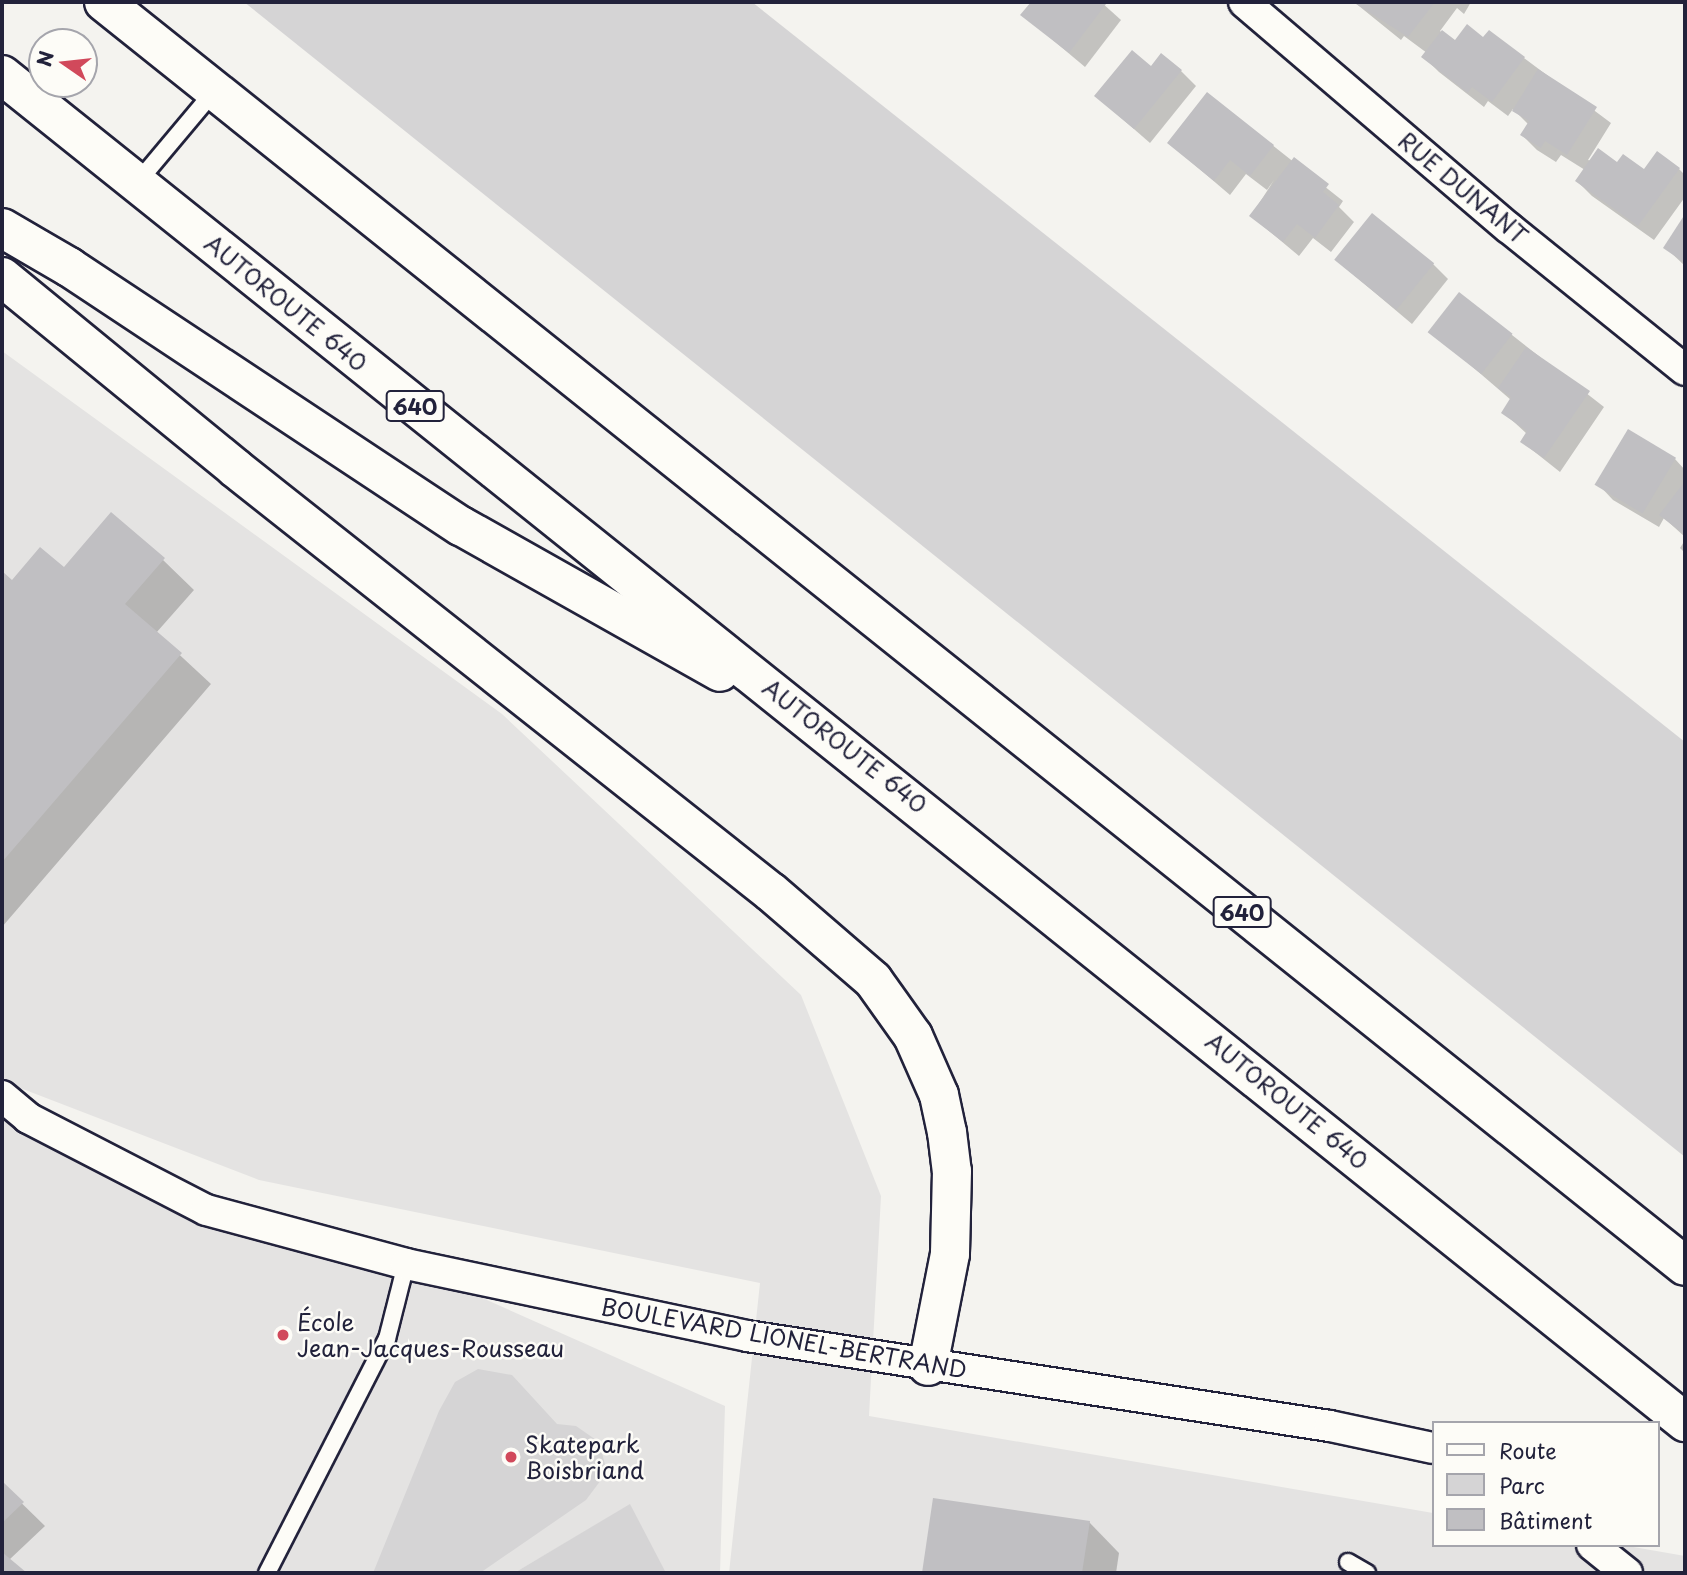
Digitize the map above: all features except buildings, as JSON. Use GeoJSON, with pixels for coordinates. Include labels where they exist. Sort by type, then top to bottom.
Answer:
{"type":"FeatureCollection","features":[{"type":"Feature","properties":{"kind":"highway","name":"640"},"geometry":{"type":"LineString","coordinates":[[104,2],[1685,1266]]}},
{"type":"Feature","properties":{"kind":"highway","name":"AUTOROUTE 640"},"geometry":{"type":"LineString","coordinates":[[2,75],[831,734],[1685,1422]]}},
{"type":"Feature","properties":{"kind":"highway"},"geometry":{"type":"LineString","coordinates":[[2,228],[69,267],[461,526],[831,734]]}},
{"type":"Feature","properties":{"kind":"highway"},"geometry":{"type":"LineString","coordinates":[[2,277],[235,468],[771,892],[873,980],[900,1014],[926,1064],[947,1132],[952,1171],[950,1254],[928,1366]]}},
{"type":"Feature","properties":{"kind":"street","name":"RUE DUNANT"},"geometry":{"type":"LineString","coordinates":[[1244,2],[1509,228],[1685,370]]}},
{"type":"Feature","properties":{"kind":"street","name":"BOULEVARD LIONEL-BERTRAND"},"geometry":{"type":"LineString","coordinates":[[2,1096],[28,1118],[206,1210],[406,1264],[747,1336],[1330,1426],[1432,1448]]}},
{"type":"Feature","properties":{"kind":"street"},"geometry":{"type":"LineString","coordinates":[[1594,1547],[1627,1573]]}},
{"type":"Feature","properties":{"kind":"lane"},"geometry":{"type":"LineString","coordinates":[[136,183],[215,90]]}},
{"type":"Feature","properties":{"kind":"lane"},"geometry":{"type":"LineString","coordinates":[[267,1573],[387,1339],[406,1264]]}},
{"type":"Feature","properties":{"kind":"lane"},"geometry":{"type":"LineString","coordinates":[[1348,1562],[1367,1573]]}},
{"type":"Feature","properties":{"kind":"shaded area"},"geometry":{"type":"Polygon","coordinates":[[[2,351],[502,714],[801,995],[881,1196],[869,1416],[1432,1513],[1432,1547],[1633,1547],[1685,1556],[1685,1573],[729,1573],[760,1283],[259,1180],[2,1081],[2,351]]]}},
{"type":"Feature","properties":{"kind":"shaded area","name":"École Jean-Jacques-Rousseau"},"geometry":{"type":"Polygon","coordinates":[[[2,1102],[206,1210],[406,1264],[725,1406],[720,1573],[664,1573],[630,1505],[514,1573],[2,1573],[2,1102]]]}},
{"type":"Feature","properties":{"kind":"green space"},"geometry":{"type":"Polygon","coordinates":[[[244,2],[752,2],[1685,742],[1685,1157],[244,2]]]}},
{"type":"Feature","properties":{"kind":"green space","name":"Skatepark Boisbriand"},"geometry":{"type":"Polygon","coordinates":[[[478,1369],[512,1375],[557,1424],[576,1426],[599,1442],[607,1472],[586,1500],[480,1573],[373,1573],[439,1411],[455,1382],[478,1369]]]}},
{"type":"Feature","properties":{"kind":"green space"},"geometry":{"type":"Polygon","coordinates":[[[630,1504],[666,1573],[514,1573],[630,1504]]]}},
{"type":"Feature","properties":{"kind":"place","name":"École Jean-Jacques-Rousseau"},"geometry":{"type":"Point","coordinates":[283,1335]}},
{"type":"Feature","properties":{"kind":"place","name":"Skatepark Boisbriand"},"geometry":{"type":"Point","coordinates":[511,1457]}}]}
